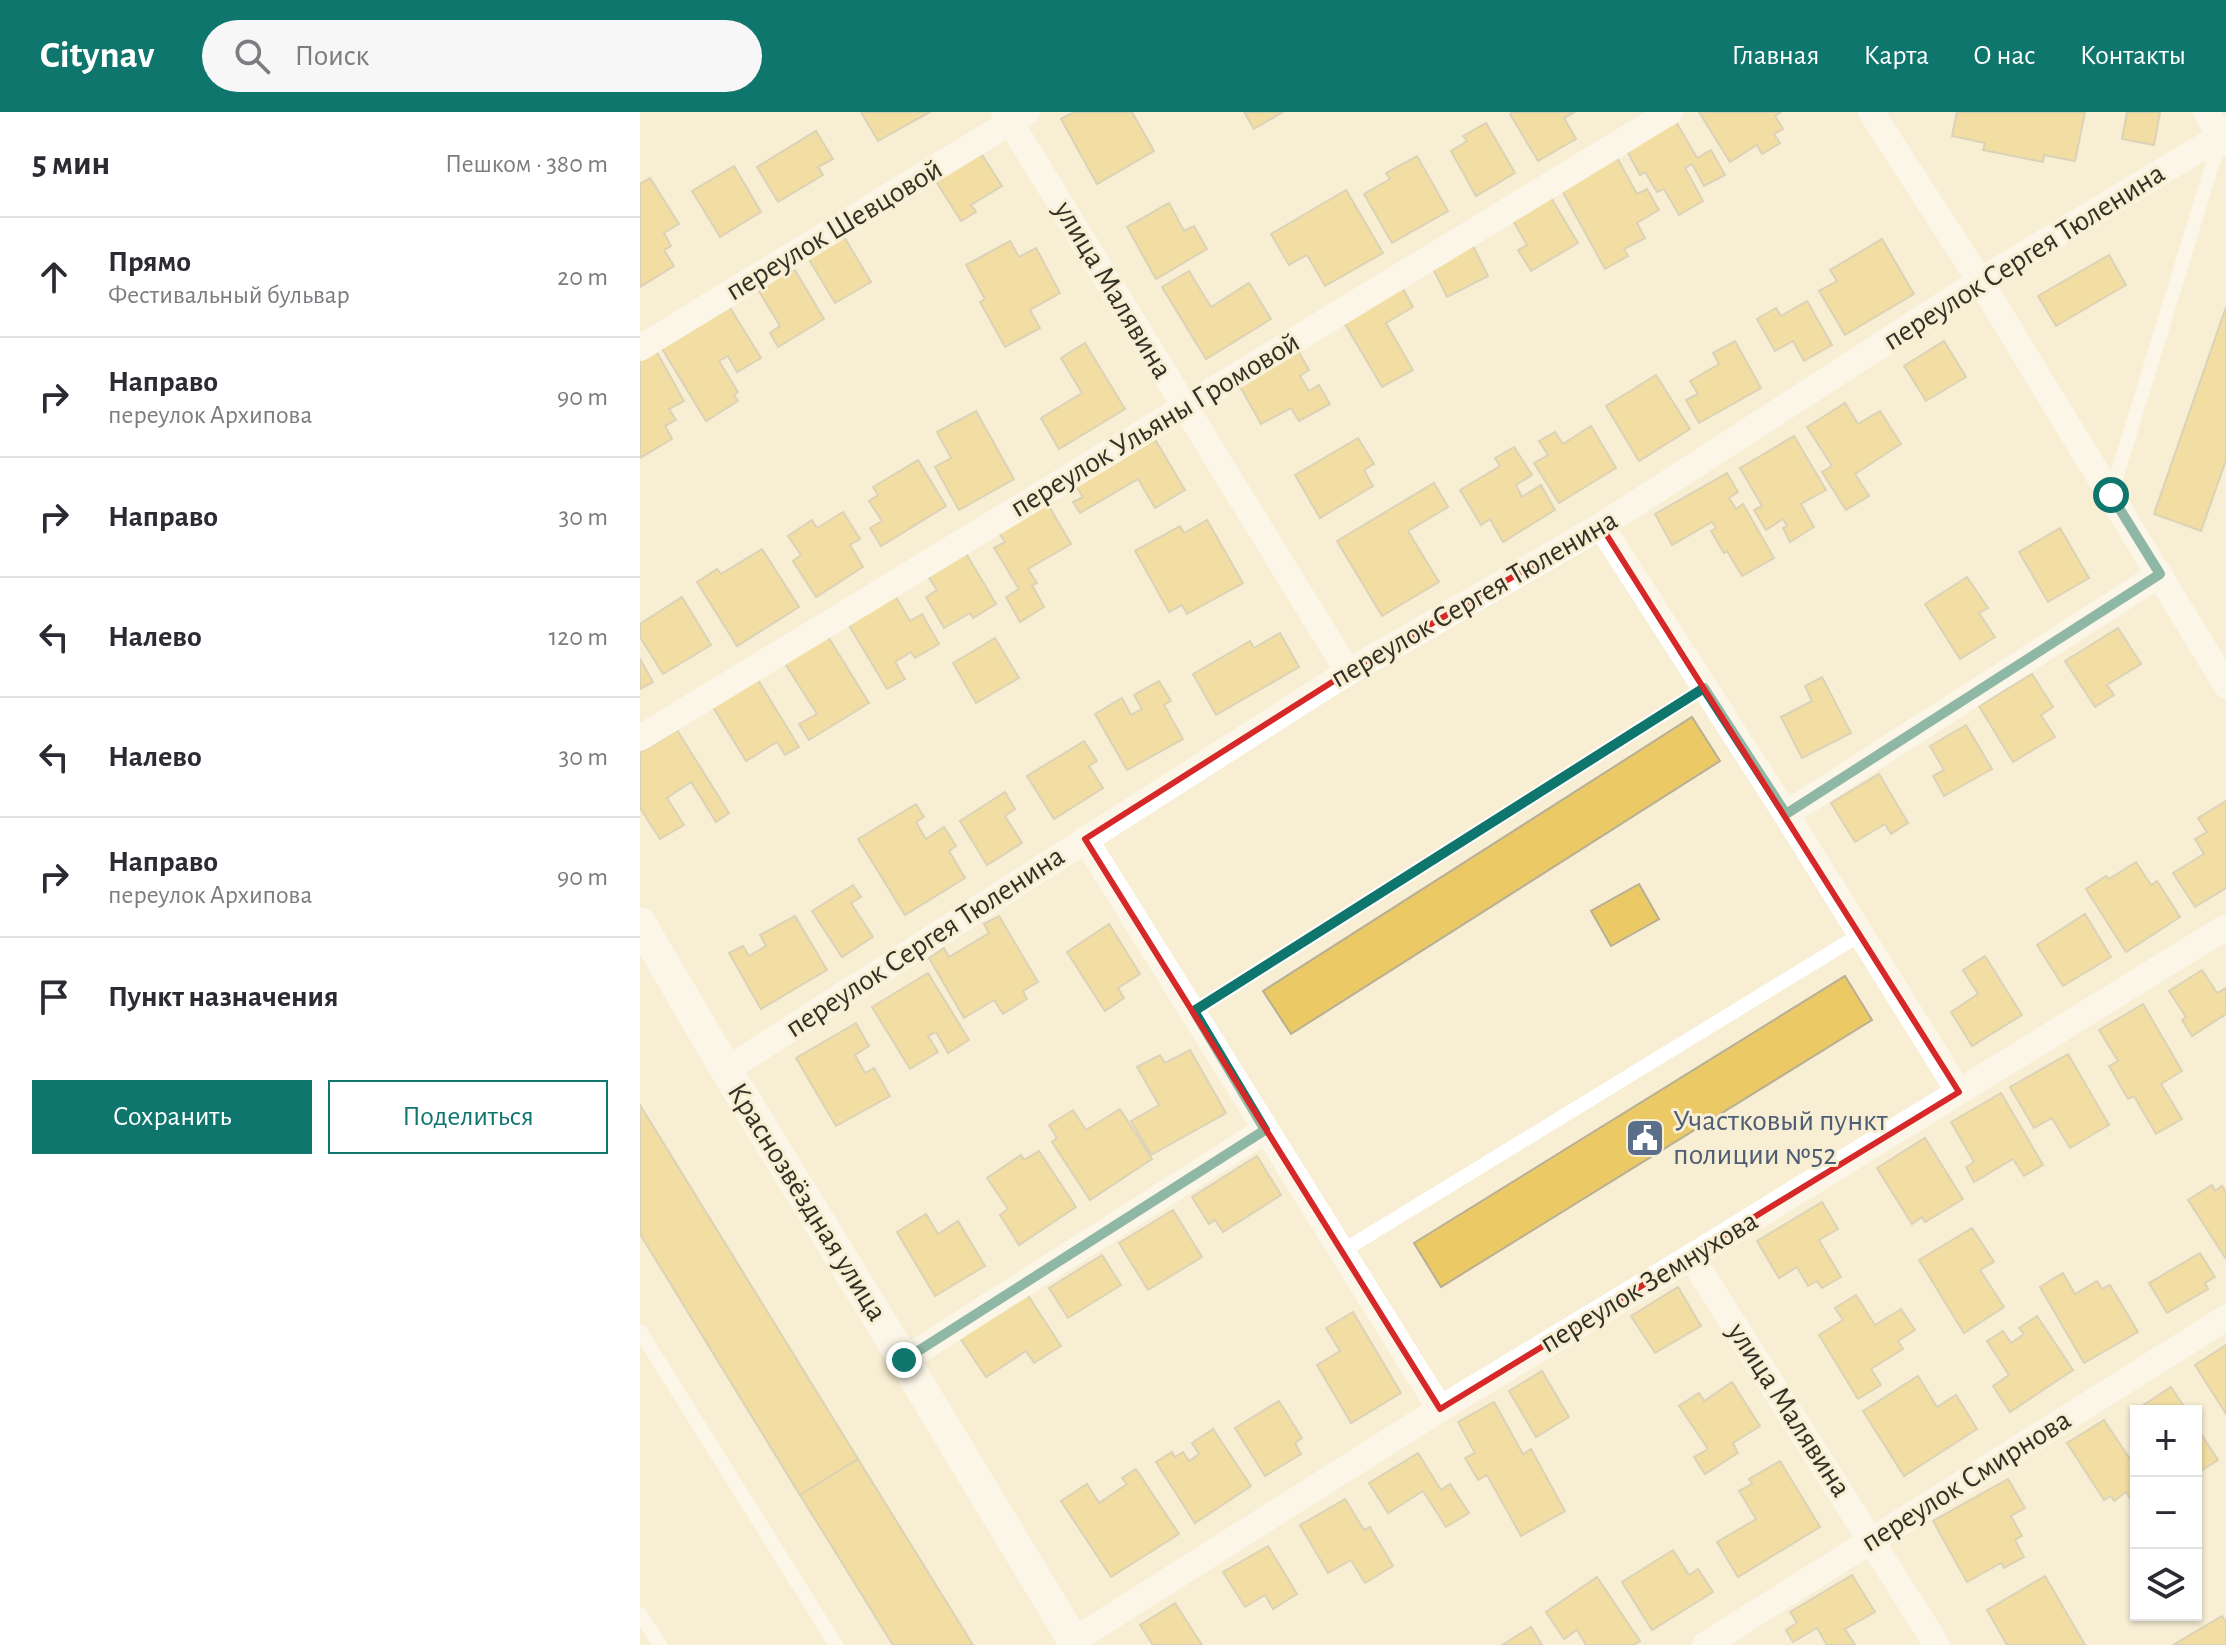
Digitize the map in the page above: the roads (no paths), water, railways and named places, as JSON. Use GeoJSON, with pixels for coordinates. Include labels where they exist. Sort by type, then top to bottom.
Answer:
{"type":"FeatureCollection","features":[{"type":"Feature","properties":{"kind":"street","name":"переулок Ульяны Громовой"},"geometry":{"type":"LineString","coordinates":[[640,738],[1670,112]]}},
{"type":"Feature","properties":{"kind":"street"},"geometry":{"type":"LineString","coordinates":[[1871,112],[1980,281],[2226,685]]}},
{"type":"Feature","properties":{"kind":"street"},"geometry":{"type":"LineString","coordinates":[[2206,112],[2224,138]]}},
{"type":"Feature","properties":{"kind":"street","name":"улица Малявина"},"geometry":{"type":"LineString","coordinates":[[1014,115],[1185,407],[1348,672]]}},
{"type":"Feature","properties":{"kind":"street","name":"переулок Шевцовой"},"geometry":{"type":"LineString","coordinates":[[640,348],[1014,115]]}},
{"type":"Feature","properties":{"kind":"street","name":"переулок Сергея Тюленина"},"geometry":{"type":"LineString","coordinates":[[726,1070],[1348,672],[1601,526],[1980,281],[2224,138]]}},
{"type":"Feature","properties":{"kind":"street"},"geometry":{"type":"LineString","coordinates":[[1601,526],[1959,1092]]}},
{"type":"Feature","properties":{"kind":"street"},"geometry":{"type":"LineString","coordinates":[[1786,814],[2160,574]]}},
{"type":"Feature","properties":{"kind":"street"},"geometry":{"type":"LineString","coordinates":[[1085,839],[1440,1409]]}},
{"type":"Feature","properties":{"kind":"street","name":"Краснозвёздная улица"},"geometry":{"type":"LineString","coordinates":[[640,923],[1074,1643]]}},
{"type":"Feature","properties":{"kind":"street","name":"переулок Земнухова"},"geometry":{"type":"LineString","coordinates":[[1074,1643],[1440,1409],[2226,927]]}},
{"type":"Feature","properties":{"kind":"street"},"geometry":{"type":"LineString","coordinates":[[904,1360],[1265,1130]]}},
{"type":"Feature","properties":{"kind":"street","name":"улица Малявина"},"geometry":{"type":"LineString","coordinates":[[1691,1257],[1937,1645]]}},
{"type":"Feature","properties":{"kind":"street","name":"переулок Смирнова"},"geometry":{"type":"LineString","coordinates":[[1705,1645],[2226,1318]]}},
{"type":"Feature","properties":{"kind":"lane"},"geometry":{"type":"LineString","coordinates":[[2111,495],[2224,138]]}},
{"type":"Feature","properties":{"kind":"lane"},"geometry":{"type":"LineString","coordinates":[[1194,1011],[1704,688]]}},
{"type":"Feature","properties":{"kind":"lane"},"geometry":{"type":"LineString","coordinates":[[1341,1252],[1861,934]]}},
{"type":"Feature","properties":{"kind":"lane"},"geometry":{"type":"LineString","coordinates":[[640,1331],[836,1645]]}},
{"type":"Feature","properties":{"kind":"lane"},"geometry":{"type":"LineString","coordinates":[[640,1614],[660,1645]]}},
{"type":"Feature","properties":{"kind":"place","name":"Участковый пункт полиции №52"},"geometry":{"type":"Point","coordinates":[1645,1138]}}]}
